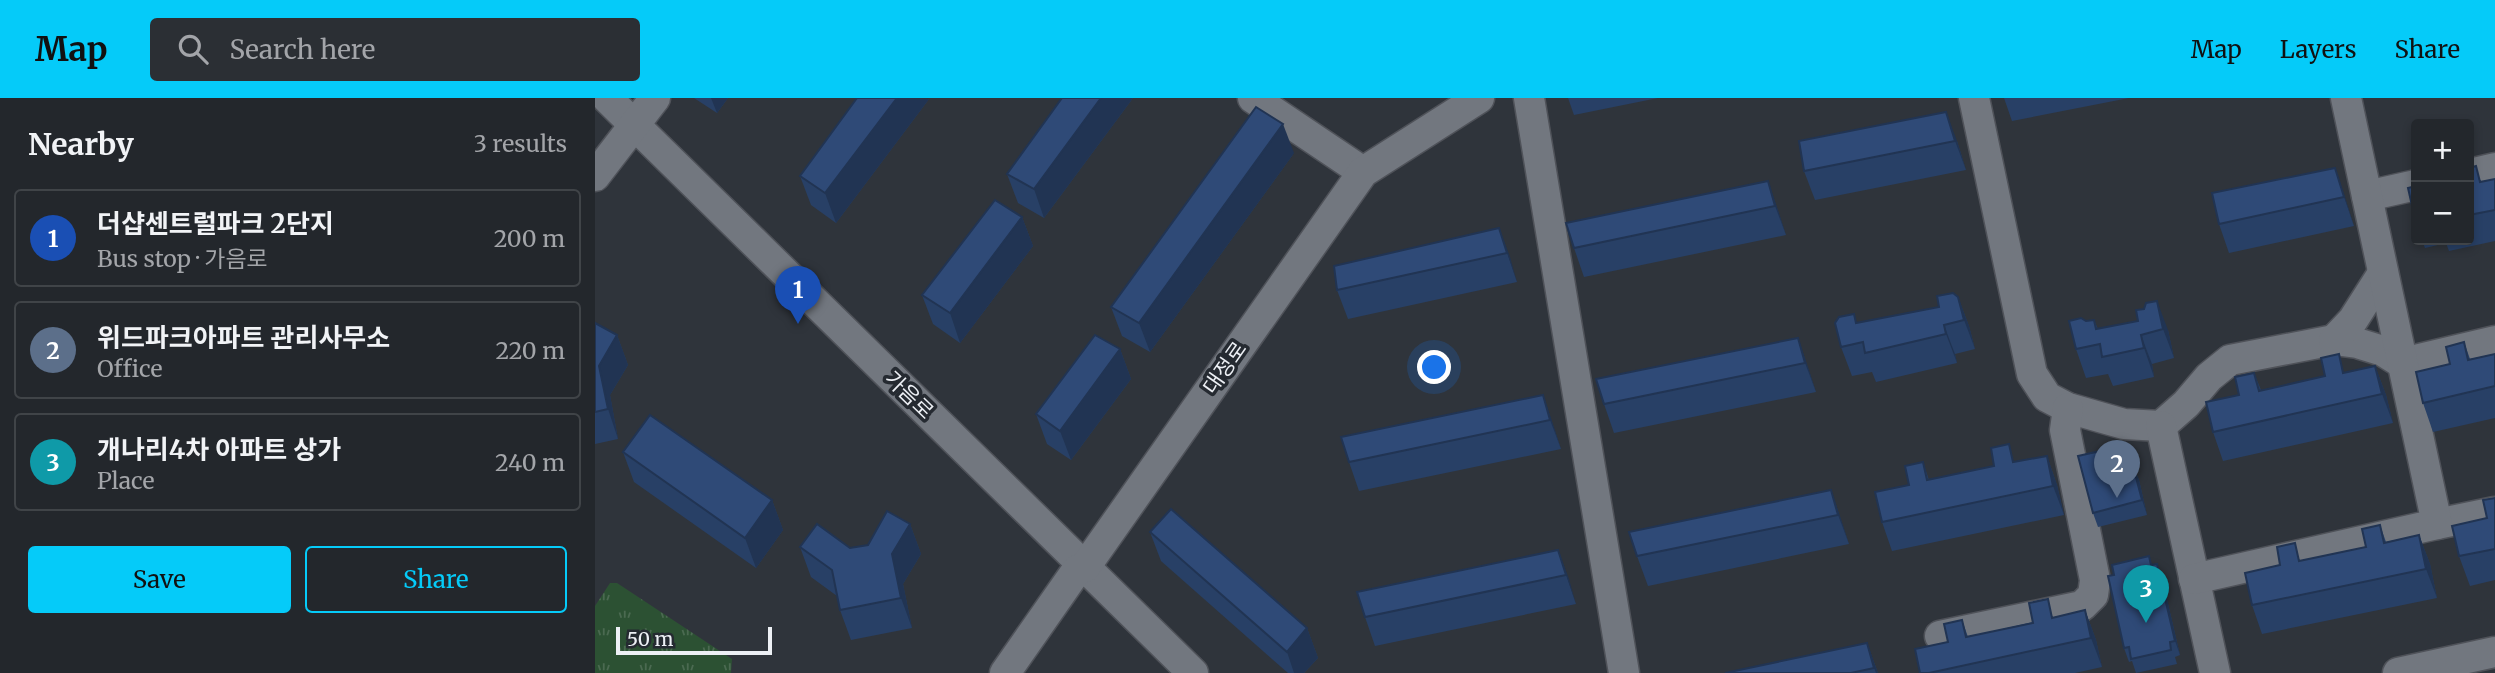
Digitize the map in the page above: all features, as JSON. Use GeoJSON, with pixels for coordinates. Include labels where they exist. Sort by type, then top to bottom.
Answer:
{"type":"FeatureCollection","features":[{"type":"Feature","properties":{"kind":"street"},"geometry":{"type":"LineString","coordinates":[[595,176],[622,113],[655,98]]}},
{"type":"Feature","properties":{"kind":"street"},"geometry":{"type":"LineString","coordinates":[[1253,98],[1363,172]]}},
{"type":"Feature","properties":{"kind":"street","name":"대정로"},"geometry":{"type":"LineString","coordinates":[[1005,673],[1077,570],[1085,567],[1363,172],[1479,98]]}},
{"type":"Feature","properties":{"kind":"street"},"geometry":{"type":"LineString","coordinates":[[1529,98],[1624,673]]}},
{"type":"Feature","properties":{"kind":"street"},"geometry":{"type":"LineString","coordinates":[[1974,98],[2032,374],[2047,397],[2069,408],[2124,424],[2161,426],[2186,404],[2209,377],[2230,360],[2334,340],[2357,343],[2383,351],[2402,363],[2495,341]]}},
{"type":"Feature","properties":{"kind":"street"},"geometry":{"type":"LineString","coordinates":[[2346,98],[2437,524]]}},
{"type":"Feature","properties":{"kind":"street","name":"가음로"},"geometry":{"type":"LineString","coordinates":[[622,113],[1193,673]]}},
{"type":"Feature","properties":{"kind":"street"},"geometry":{"type":"LineString","coordinates":[[2474,173],[2495,168]]}},
{"type":"Feature","properties":{"kind":"street"},"geometry":{"type":"LineString","coordinates":[[2367,196],[2411,186]]}},
{"type":"Feature","properties":{"kind":"street"},"geometry":{"type":"LineString","coordinates":[[2334,340],[2353,320],[2383,273]]}},
{"type":"Feature","properties":{"kind":"street"},"geometry":{"type":"LineString","coordinates":[[1940,636],[2082,606],[2094,595],[2095,580],[2065,430],[2069,408]]}},
{"type":"Feature","properties":{"kind":"street"},"geometry":{"type":"LineString","coordinates":[[2161,426],[2215,673]]}},
{"type":"Feature","properties":{"kind":"street"},"geometry":{"type":"LineString","coordinates":[[2194,579],[2495,512]]}},
{"type":"Feature","properties":{"kind":"street"},"geometry":{"type":"LineString","coordinates":[[2398,673],[2495,652]]}},
{"type":"Feature","properties":{"kind":"green space"},"geometry":{"type":"Polygon","coordinates":[[[610,583],[617,583],[732,659],[731,673],[595,673],[595,606],[610,583]]]}},
{"type":"Feature","properties":{"kind":"building"},"geometry":{"type":"Polygon","coordinates":[[[857,98],[897,98],[825,193],[800,176],[857,98]]]}},
{"type":"Feature","properties":{"kind":"building"},"geometry":{"type":"Polygon","coordinates":[[[1062,98],[1101,98],[1034,189],[1007,174],[1062,98]]]}},
{"type":"Feature","properties":{"kind":"building"},"geometry":{"type":"Polygon","coordinates":[[[1256,107],[1283,124],[1139,323],[1111,307],[1256,107]]]}},
{"type":"Feature","properties":{"kind":"building"},"geometry":{"type":"Polygon","coordinates":[[[1946,112],[1955,141],[1804,171],[1799,141],[1946,112]]]}},
{"type":"Feature","properties":{"kind":"building"},"geometry":{"type":"Polygon","coordinates":[[[2474,167],[2480,182],[2495,179],[2495,210],[2474,214],[2474,167]]]}},
{"type":"Feature","properties":{"kind":"building"},"geometry":{"type":"Polygon","coordinates":[[[2335,168],[2344,197],[2219,224],[2212,193],[2335,168]]]}},
{"type":"Feature","properties":{"kind":"building"},"geometry":{"type":"Polygon","coordinates":[[[1768,181],[1775,206],[1574,248],[1566,223],[1768,181]]]}},
{"type":"Feature","properties":{"kind":"building"},"geometry":{"type":"Polygon","coordinates":[[[995,200],[1022,217],[950,313],[922,295],[995,200]]]}},
{"type":"Feature","properties":{"kind":"building"},"geometry":{"type":"Polygon","coordinates":[[[1499,228],[1507,253],[1337,290],[1334,266],[1499,228]]]}},
{"type":"Feature","properties":{"kind":"building"},"geometry":{"type":"Polygon","coordinates":[[[1953,293],[1958,297],[1964,320],[1944,325],[1946,334],[1865,353],[1863,342],[1841,347],[1835,323],[1839,317],[1854,314],[1856,323],[1939,307],[1937,296],[1953,293]]]}},
{"type":"Feature","properties":{"kind":"building"},"geometry":{"type":"Polygon","coordinates":[[[2157,301],[2163,329],[2141,335],[2144,348],[2102,357],[2100,344],[2076,349],[2069,321],[2081,318],[2086,321],[2094,320],[2096,329],[2138,321],[2136,310],[2144,309],[2146,303],[2157,301]]]}},
{"type":"Feature","properties":{"kind":"building"},"geometry":{"type":"Polygon","coordinates":[[[595,323],[617,335],[599,366],[608,409],[595,412],[595,323]]]}},
{"type":"Feature","properties":{"kind":"building"},"geometry":{"type":"Polygon","coordinates":[[[1095,335],[1120,349],[1060,431],[1036,414],[1095,335]]]}},
{"type":"Feature","properties":{"kind":"building"},"geometry":{"type":"Polygon","coordinates":[[[1798,338],[1805,363],[1604,404],[1596,379],[1798,338]]]}},
{"type":"Feature","properties":{"kind":"building"},"geometry":{"type":"Polygon","coordinates":[[[2464,342],[2468,360],[2495,354],[2495,386],[2423,403],[2416,372],[2450,364],[2446,347],[2464,342]]]}},
{"type":"Feature","properties":{"kind":"building"},"geometry":{"type":"Polygon","coordinates":[[[2339,354],[2343,373],[2375,366],[2382,394],[2213,432],[2206,402],[2239,395],[2235,377],[2254,373],[2259,391],[2325,376],[2321,358],[2339,354]]]}},
{"type":"Feature","properties":{"kind":"building"},"geometry":{"type":"Polygon","coordinates":[[[1543,395],[1550,420],[1349,462],[1341,437],[1543,395]]]}},
{"type":"Feature","properties":{"kind":"building"},"geometry":{"type":"Polygon","coordinates":[[[650,415],[772,500],[745,538],[623,452],[650,415]]]}},
{"type":"Feature","properties":{"kind":"building"},"geometry":{"type":"Polygon","coordinates":[[[2009,444],[2013,462],[2047,456],[2053,486],[1882,522],[1875,492],[1909,485],[1905,466],[1923,462],[1927,480],[1994,466],[1991,448],[2009,444]]]}},
{"type":"Feature","properties":{"kind":"building"},"geometry":{"type":"Polygon","coordinates":[[[2109,449],[2111,458],[2125,461],[2127,467],[2133,466],[2142,500],[2093,513],[2078,456],[2109,449]]]}},
{"type":"Feature","properties":{"kind":"building"},"geometry":{"type":"Polygon","coordinates":[[[1831,490],[1838,515],[1637,556],[1629,532],[1831,490]]]}},
{"type":"Feature","properties":{"kind":"building"},"geometry":{"type":"Polygon","coordinates":[[[2495,498],[2495,549],[2459,556],[2452,526],[2487,518],[2483,500],[2495,498]]]}},
{"type":"Feature","properties":{"kind":"building"},"geometry":{"type":"Polygon","coordinates":[[[1171,509],[1307,628],[1287,652],[1150,532],[1171,509]]]}},
{"type":"Feature","properties":{"kind":"building"},"geometry":{"type":"Polygon","coordinates":[[[887,511],[910,524],[892,554],[901,598],[840,610],[832,570],[800,547],[817,524],[850,548],[868,545],[887,511]]]}},
{"type":"Feature","properties":{"kind":"building"},"geometry":{"type":"Polygon","coordinates":[[[2380,525],[2384,543],[2419,535],[2426,569],[2252,605],[2245,573],[2280,565],[2277,547],[2295,543],[2299,561],[2366,547],[2362,529],[2380,525]]]}},
{"type":"Feature","properties":{"kind":"building"},"geometry":{"type":"Polygon","coordinates":[[[1558,550],[1566,575],[1365,617],[1357,592],[1558,550]]]}},
{"type":"Feature","properties":{"kind":"building"},"geometry":{"type":"Polygon","coordinates":[[[2149,556],[2151,565],[2157,564],[2175,641],[2170,642],[2171,650],[2131,659],[2129,647],[2124,648],[2108,576],[2114,575],[2112,565],[2149,556]]]}},
{"type":"Feature","properties":{"kind":"building"},"geometry":{"type":"Polygon","coordinates":[[[2048,599],[2052,618],[2085,610],[2091,638],[1920,673],[1915,649],[1948,642],[1944,624],[1962,620],[1966,637],[2033,623],[2029,603],[2048,599]]]}},
{"type":"Feature","properties":{"kind":"building"},"geometry":{"type":"Polygon","coordinates":[[[1867,643],[1874,668],[1851,673],[1725,673],[1867,643]]]}},
{"type":"Feature","properties":{"kind":"place","name":"더샵센트럴파크 2단지"},"geometry":{"type":"Point","coordinates":[798,324]}},
{"type":"Feature","properties":{"kind":"place","name":"위드파크아파트 관리사무소"},"geometry":{"type":"Point","coordinates":[2117,498]}},
{"type":"Feature","properties":{"kind":"place","name":"개나리4차 아파트 상가"},"geometry":{"type":"Point","coordinates":[2146,623]}}]}
